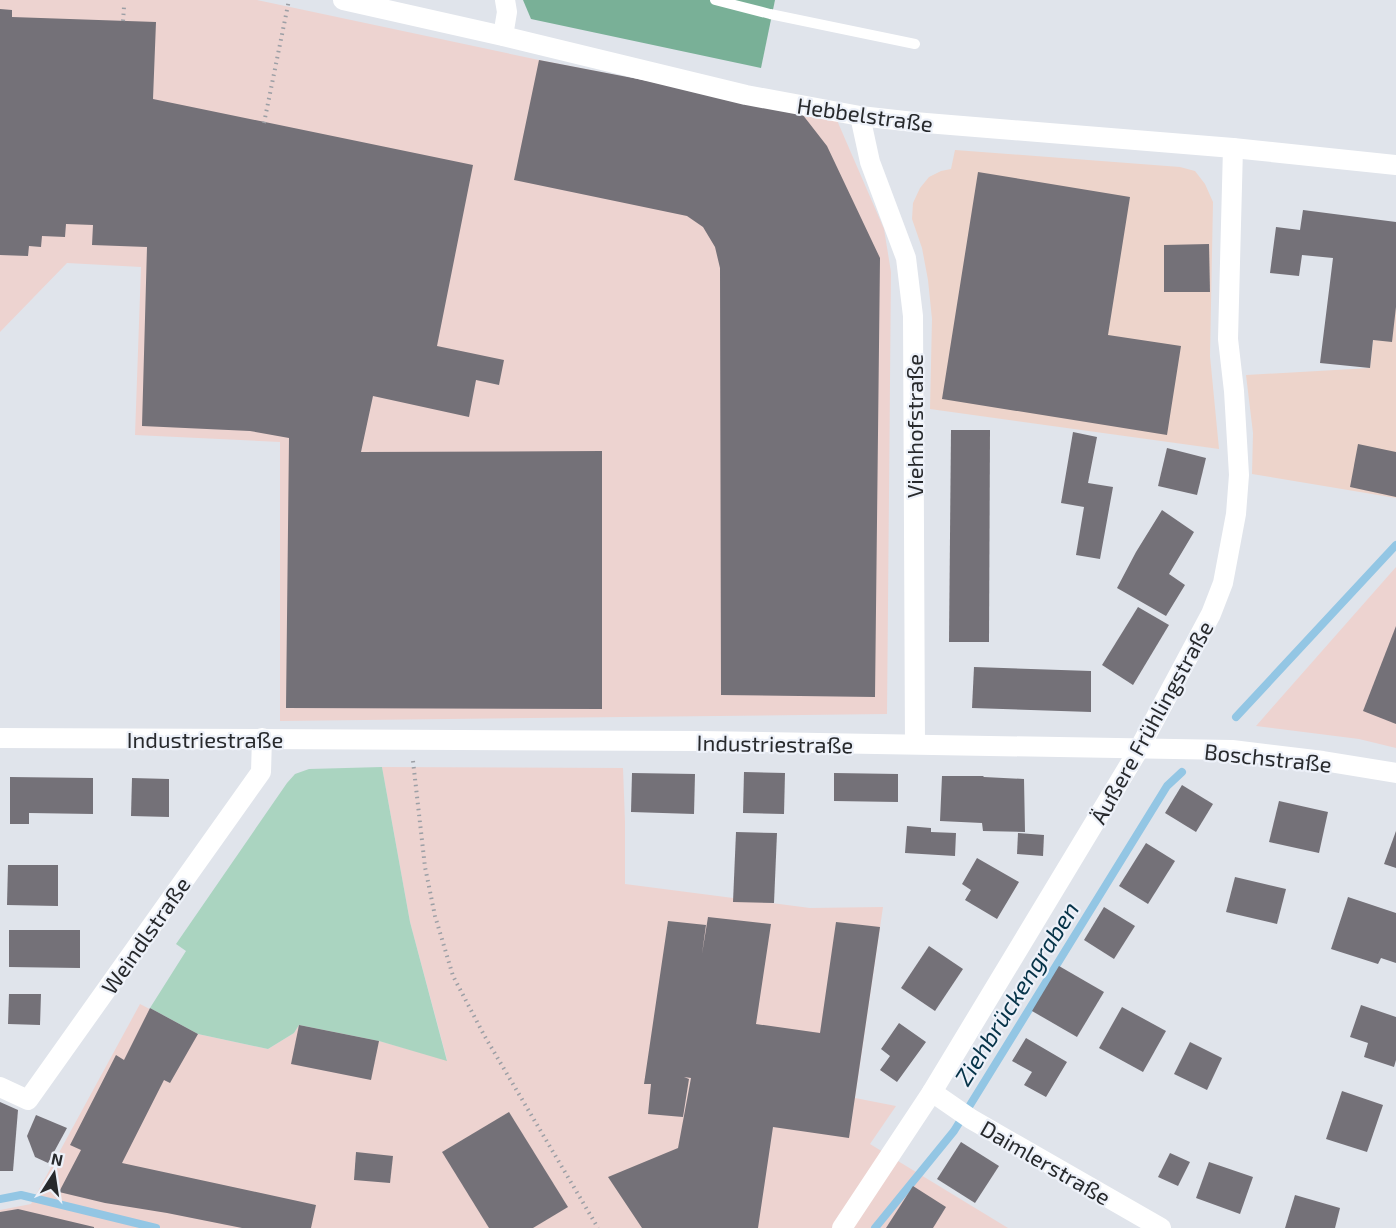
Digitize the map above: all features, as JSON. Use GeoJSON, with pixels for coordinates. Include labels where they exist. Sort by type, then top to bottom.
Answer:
{"type":"FeatureCollection","features":[{"type":"Feature","properties":{"kind":"street","name":"Hebbelstraße"},"geometry":{"type":"LineString","coordinates":[[343,0],[746,95],[860,116],[1233,148],[1396,165]]}},
{"type":"Feature","properties":{"kind":"street"},"geometry":{"type":"LineString","coordinates":[[503,36],[507,12],[505,0]]}},
{"type":"Feature","properties":{"kind":"street","name":"Viehhofstraße"},"geometry":{"type":"LineString","coordinates":[[860,116],[870,162],[906,258],[913,316],[915,744]]}},
{"type":"Feature","properties":{"kind":"street","name":"Äußere Frühlingstraße"},"geometry":{"type":"LineString","coordinates":[[842,1228],[932,1092],[1139,749],[1211,614],[1223,583],[1236,514],[1239,475],[1228,339],[1233,148]]}},
{"type":"Feature","properties":{"kind":"street","name":"Industriestraße"},"geometry":{"type":"LineString","coordinates":[[0,738],[915,744],[1139,749]]}},
{"type":"Feature","properties":{"kind":"street","name":"Weindlstraße"},"geometry":{"type":"LineString","coordinates":[[0,1086],[28,1100],[261,772],[262,738]]}},
{"type":"Feature","properties":{"kind":"street","name":"Boschstraße"},"geometry":{"type":"LineString","coordinates":[[1139,749],[1232,750],[1396,773]]}},
{"type":"Feature","properties":{"kind":"street","name":"Daimlerstraße"},"geometry":{"type":"LineString","coordinates":[[932,1092],[965,1114],[1161,1228]]}},
{"type":"Feature","properties":{"kind":"lane"},"geometry":{"type":"LineString","coordinates":[[715,0],[770,14],[915,44]]}},
{"type":"Feature","properties":{"kind":"path"},"geometry":{"type":"LineString","coordinates":[[264,123],[289,0]]}},
{"type":"Feature","properties":{"kind":"path"},"geometry":{"type":"LineString","coordinates":[[123,21],[124,7]]}},
{"type":"Feature","properties":{"kind":"path"},"geometry":{"type":"LineString","coordinates":[[410,740],[425,867],[435,916],[453,976],[484,1035],[598,1228]]}},
{"type":"Feature","properties":{"kind":"shaded area"},"geometry":{"type":"Polygon","coordinates":[[[0,0],[257,0],[539,60],[836,118],[884,229],[891,272],[887,714],[280,721],[280,442],[135,435],[141,267],[67,263],[0,332],[0,0]]]}},
{"type":"Feature","properties":{"kind":"shaded area"},"geometry":{"type":"Polygon","coordinates":[[[955,150],[1180,167],[1195,171],[1205,184],[1213,202],[1210,356],[1219,449],[930,409],[932,319],[922,248],[912,219],[913,203],[920,188],[929,177],[951,169],[955,150]]]}},
{"type":"Feature","properties":{"kind":"shaded area"},"geometry":{"type":"Polygon","coordinates":[[[1396,307],[1396,498],[1252,474],[1253,433],[1246,375],[1370,368],[1373,340],[1396,307]]]}},
{"type":"Feature","properties":{"kind":"shaded area"},"geometry":{"type":"Polygon","coordinates":[[[1396,567],[1396,748],[1359,739],[1256,726],[1396,567]]]}},
{"type":"Feature","properties":{"kind":"shaded area"},"geometry":{"type":"Polygon","coordinates":[[[382,767],[623,768],[625,884],[810,908],[883,907],[855,1098],[896,1106],[870,1144],[1008,1228],[0,1228],[0,1210],[31,1204],[140,1004],[198,1034],[268,1049],[294,1033],[299,1025],[379,1041],[447,1060],[410,922],[382,767]]]}},
{"type":"Feature","properties":{"kind":"green space"},"geometry":{"type":"Polygon","coordinates":[[[523,0],[775,0],[761,68],[531,19],[523,0]]]}},
{"type":"Feature","properties":{"kind":"green space"},"geometry":{"type":"Polygon","coordinates":[[[382,767],[410,922],[447,1061],[379,1041],[299,1025],[294,1033],[268,1049],[198,1034],[150,1008],[186,951],[176,944],[295,774],[309,769],[382,767]]]}},
{"type":"Feature","properties":{"kind":"building"},"geometry":{"type":"Polygon","coordinates":[[[0,9],[12,10],[12,17],[156,22],[153,99],[473,165],[437,346],[504,360],[499,385],[476,380],[469,417],[373,396],[361,452],[602,451],[602,709],[286,708],[289,438],[250,431],[142,426],[147,247],[92,245],[93,225],[66,224],[65,237],[42,236],[41,247],[29,246],[28,256],[0,255],[0,9]]]}},
{"type":"Feature","properties":{"kind":"building"},"geometry":{"type":"Polygon","coordinates":[[[539,60],[799,110],[827,146],[880,258],[875,697],[721,695],[720,268],[715,247],[703,227],[687,216],[514,180],[539,60]]]}},
{"type":"Feature","properties":{"kind":"building"},"geometry":{"type":"Polygon","coordinates":[[[978,172],[1130,197],[1108,335],[1181,346],[1167,435],[942,399],[978,172]]]}},
{"type":"Feature","properties":{"kind":"building"},"geometry":{"type":"Polygon","coordinates":[[[1303,210],[1396,222],[1396,307],[1392,342],[1373,340],[1370,368],[1320,363],[1333,258],[1302,255],[1299,276],[1270,273],[1276,227],[1300,230],[1303,210]]]}},
{"type":"Feature","properties":{"kind":"building"},"geometry":{"type":"Polygon","coordinates":[[[1209,244],[1210,292],[1164,292],[1164,245],[1209,244]]]}},
{"type":"Feature","properties":{"kind":"building"},"geometry":{"type":"Polygon","coordinates":[[[951,430],[990,430],[989,642],[949,642],[951,430]]]}},
{"type":"Feature","properties":{"kind":"building"},"geometry":{"type":"Polygon","coordinates":[[[1073,432],[1097,437],[1088,483],[1113,487],[1100,559],[1076,555],[1084,507],[1061,503],[1073,432]]]}},
{"type":"Feature","properties":{"kind":"building"},"geometry":{"type":"Polygon","coordinates":[[[1358,444],[1396,452],[1396,497],[1350,487],[1358,444]]]}},
{"type":"Feature","properties":{"kind":"building"},"geometry":{"type":"Polygon","coordinates":[[[1167,448],[1206,458],[1197,495],[1158,486],[1167,448]]]}},
{"type":"Feature","properties":{"kind":"building"},"geometry":{"type":"Polygon","coordinates":[[[1162,510],[1194,532],[1169,574],[1185,585],[1166,616],[1117,588],[1162,510]]]}},
{"type":"Feature","properties":{"kind":"building"},"geometry":{"type":"Polygon","coordinates":[[[1138,607],[1169,625],[1133,685],[1102,665],[1138,607]]]}},
{"type":"Feature","properties":{"kind":"building"},"geometry":{"type":"Polygon","coordinates":[[[1396,626],[1396,724],[1363,711],[1396,626]]]}},
{"type":"Feature","properties":{"kind":"building"},"geometry":{"type":"Polygon","coordinates":[[[974,667],[1091,671],[1091,712],[972,708],[974,667]]]}},
{"type":"Feature","properties":{"kind":"building"},"geometry":{"type":"Polygon","coordinates":[[[744,772],[785,773],[784,814],[743,813],[744,772]]]}},
{"type":"Feature","properties":{"kind":"building"},"geometry":{"type":"Polygon","coordinates":[[[632,773],[695,774],[694,814],[631,812],[632,773]]]}},
{"type":"Feature","properties":{"kind":"building"},"geometry":{"type":"Polygon","coordinates":[[[834,773],[898,774],[898,802],[834,801],[834,773]]]}},
{"type":"Feature","properties":{"kind":"building"},"geometry":{"type":"Polygon","coordinates":[[[942,776],[1024,779],[1025,832],[983,831],[982,823],[940,821],[942,776]]]}},
{"type":"Feature","properties":{"kind":"building"},"geometry":{"type":"Polygon","coordinates":[[[10,777],[93,778],[93,814],[29,813],[29,824],[10,824],[10,777]]]}},
{"type":"Feature","properties":{"kind":"building"},"geometry":{"type":"Polygon","coordinates":[[[132,778],[169,779],[169,817],[131,816],[132,778]]]}},
{"type":"Feature","properties":{"kind":"building"},"geometry":{"type":"Polygon","coordinates":[[[1182,785],[1213,804],[1196,832],[1165,813],[1182,785]]]}},
{"type":"Feature","properties":{"kind":"building"},"geometry":{"type":"Polygon","coordinates":[[[1279,801],[1328,812],[1319,853],[1269,842],[1279,801]]]}},
{"type":"Feature","properties":{"kind":"building"},"geometry":{"type":"Polygon","coordinates":[[[907,826],[931,828],[931,832],[956,833],[955,856],[905,853],[907,826]]]}},
{"type":"Feature","properties":{"kind":"building"},"geometry":{"type":"Polygon","coordinates":[[[1396,831],[1396,868],[1384,864],[1396,831]]]}},
{"type":"Feature","properties":{"kind":"building"},"geometry":{"type":"Polygon","coordinates":[[[736,832],[777,833],[774,903],[733,902],[736,832]]]}},
{"type":"Feature","properties":{"kind":"building"},"geometry":{"type":"Polygon","coordinates":[[[1018,833],[1044,835],[1043,856],[1017,854],[1018,833]]]}},
{"type":"Feature","properties":{"kind":"building"},"geometry":{"type":"Polygon","coordinates":[[[1146,843],[1175,861],[1148,904],[1119,886],[1146,843]]]}},
{"type":"Feature","properties":{"kind":"building"},"geometry":{"type":"Polygon","coordinates":[[[977,858],[1019,882],[997,919],[965,900],[971,890],[962,884],[977,858]]]}},
{"type":"Feature","properties":{"kind":"building"},"geometry":{"type":"Polygon","coordinates":[[[8,865],[58,865],[58,906],[7,905],[8,865]]]}},
{"type":"Feature","properties":{"kind":"building"},"geometry":{"type":"Polygon","coordinates":[[[1235,877],[1286,889],[1277,924],[1226,912],[1235,877]]]}},
{"type":"Feature","properties":{"kind":"building"},"geometry":{"type":"Polygon","coordinates":[[[1348,897],[1396,913],[1396,963],[1381,958],[1378,964],[1331,949],[1348,897]]]}},
{"type":"Feature","properties":{"kind":"building"},"geometry":{"type":"Polygon","coordinates":[[[1104,907],[1135,926],[1114,959],[1084,940],[1104,907]]]}},
{"type":"Feature","properties":{"kind":"building"},"geometry":{"type":"Polygon","coordinates":[[[708,917],[771,924],[756,1024],[820,1033],[836,922],[880,927],[849,1138],[773,1127],[758,1228],[642,1228],[608,1177],[678,1148],[691,1078],[684,1077],[689,1079],[683,1117],[648,1114],[651,1084],[644,1084],[668,921],[706,925],[702,954],[708,917]]]}},
{"type":"Feature","properties":{"kind":"building"},"geometry":{"type":"Polygon","coordinates":[[[9,930],[80,930],[80,968],[9,967],[9,930]]]}},
{"type":"Feature","properties":{"kind":"building"},"geometry":{"type":"Polygon","coordinates":[[[929,946],[963,969],[935,1011],[901,988],[929,946]]]}},
{"type":"Feature","properties":{"kind":"building"},"geometry":{"type":"Polygon","coordinates":[[[1059,966],[1104,992],[1077,1037],[1032,1011],[1059,966]]]}},
{"type":"Feature","properties":{"kind":"building"},"geometry":{"type":"Polygon","coordinates":[[[9,994],[41,994],[40,1025],[8,1024],[9,994]]]}},
{"type":"Feature","properties":{"kind":"building"},"geometry":{"type":"Polygon","coordinates":[[[1361,1005],[1396,1017],[1394,1067],[1364,1057],[1368,1043],[1350,1037],[1361,1005]]]}},
{"type":"Feature","properties":{"kind":"building"},"geometry":{"type":"Polygon","coordinates":[[[1122,1007],[1166,1031],[1143,1072],[1099,1048],[1122,1007]]]}},
{"type":"Feature","properties":{"kind":"building"},"geometry":{"type":"Polygon","coordinates":[[[150,1008],[198,1034],[170,1083],[164,1080],[122,1163],[316,1205],[311,1228],[242,1228],[105,1203],[59,1192],[81,1150],[70,1145],[116,1055],[124,1060],[150,1008]]]}},
{"type":"Feature","properties":{"kind":"building"},"geometry":{"type":"Polygon","coordinates":[[[899,1023],[926,1042],[897,1082],[880,1070],[890,1056],[881,1049],[899,1023]]]}},
{"type":"Feature","properties":{"kind":"building"},"geometry":{"type":"Polygon","coordinates":[[[299,1025],[379,1041],[371,1080],[291,1064],[299,1025]]]}},
{"type":"Feature","properties":{"kind":"building"},"geometry":{"type":"Polygon","coordinates":[[[1026,1038],[1067,1062],[1046,1097],[1024,1085],[1032,1072],[1012,1061],[1026,1038]]]}},
{"type":"Feature","properties":{"kind":"building"},"geometry":{"type":"Polygon","coordinates":[[[1190,1042],[1222,1058],[1207,1090],[1174,1074],[1190,1042]]]}},
{"type":"Feature","properties":{"kind":"building"},"geometry":{"type":"Polygon","coordinates":[[[1342,1091],[1383,1105],[1367,1152],[1326,1139],[1342,1091]]]}},
{"type":"Feature","properties":{"kind":"building"},"geometry":{"type":"Polygon","coordinates":[[[0,1102],[18,1110],[13,1171],[0,1171],[0,1102]]]}},
{"type":"Feature","properties":{"kind":"building"},"geometry":{"type":"Polygon","coordinates":[[[509,1112],[568,1207],[533,1228],[489,1228],[442,1152],[509,1112]]]}},
{"type":"Feature","properties":{"kind":"building"},"geometry":{"type":"Polygon","coordinates":[[[36,1115],[67,1128],[48,1163],[35,1157],[27,1136],[36,1115]]]}},
{"type":"Feature","properties":{"kind":"building"},"geometry":{"type":"Polygon","coordinates":[[[961,1142],[999,1166],[975,1203],[937,1179],[961,1142]]]}},
{"type":"Feature","properties":{"kind":"building"},"geometry":{"type":"Polygon","coordinates":[[[356,1152],[393,1156],[390,1183],[354,1180],[356,1152]]]}},
{"type":"Feature","properties":{"kind":"building"},"geometry":{"type":"Polygon","coordinates":[[[1170,1153],[1190,1162],[1178,1186],[1158,1177],[1170,1153]]]}},
{"type":"Feature","properties":{"kind":"building"},"geometry":{"type":"Polygon","coordinates":[[[1209,1162],[1253,1177],[1240,1214],[1196,1198],[1209,1162]]]}},
{"type":"Feature","properties":{"kind":"building"},"geometry":{"type":"Polygon","coordinates":[[[913,1186],[946,1207],[933,1228],[886,1228],[913,1186]]]}},
{"type":"Feature","properties":{"kind":"building"},"geometry":{"type":"Polygon","coordinates":[[[1295,1195],[1340,1208],[1335,1228],[1285,1228],[1295,1195]]]}},
{"type":"Feature","properties":{"kind":"building"},"geometry":{"type":"Polygon","coordinates":[[[18,1209],[94,1228],[0,1228],[0,1212],[18,1209]]]}},
{"type":"Feature","properties":{"kind":"waterway","name":"Ziehbrückengraben"},"geometry":{"type":"LineString","coordinates":[[1236,717],[1396,545]]}},
{"type":"Feature","properties":{"kind":"waterway","name":"Ziehbrückengraben"},"geometry":{"type":"LineString","coordinates":[[875,1228],[954,1131],[1167,786],[1182,772]]}},
{"type":"Feature","properties":{"kind":"waterway","name":"Ziehbrückengraben"},"geometry":{"type":"LineString","coordinates":[[0,1199],[21,1195],[156,1228]]}}]}
